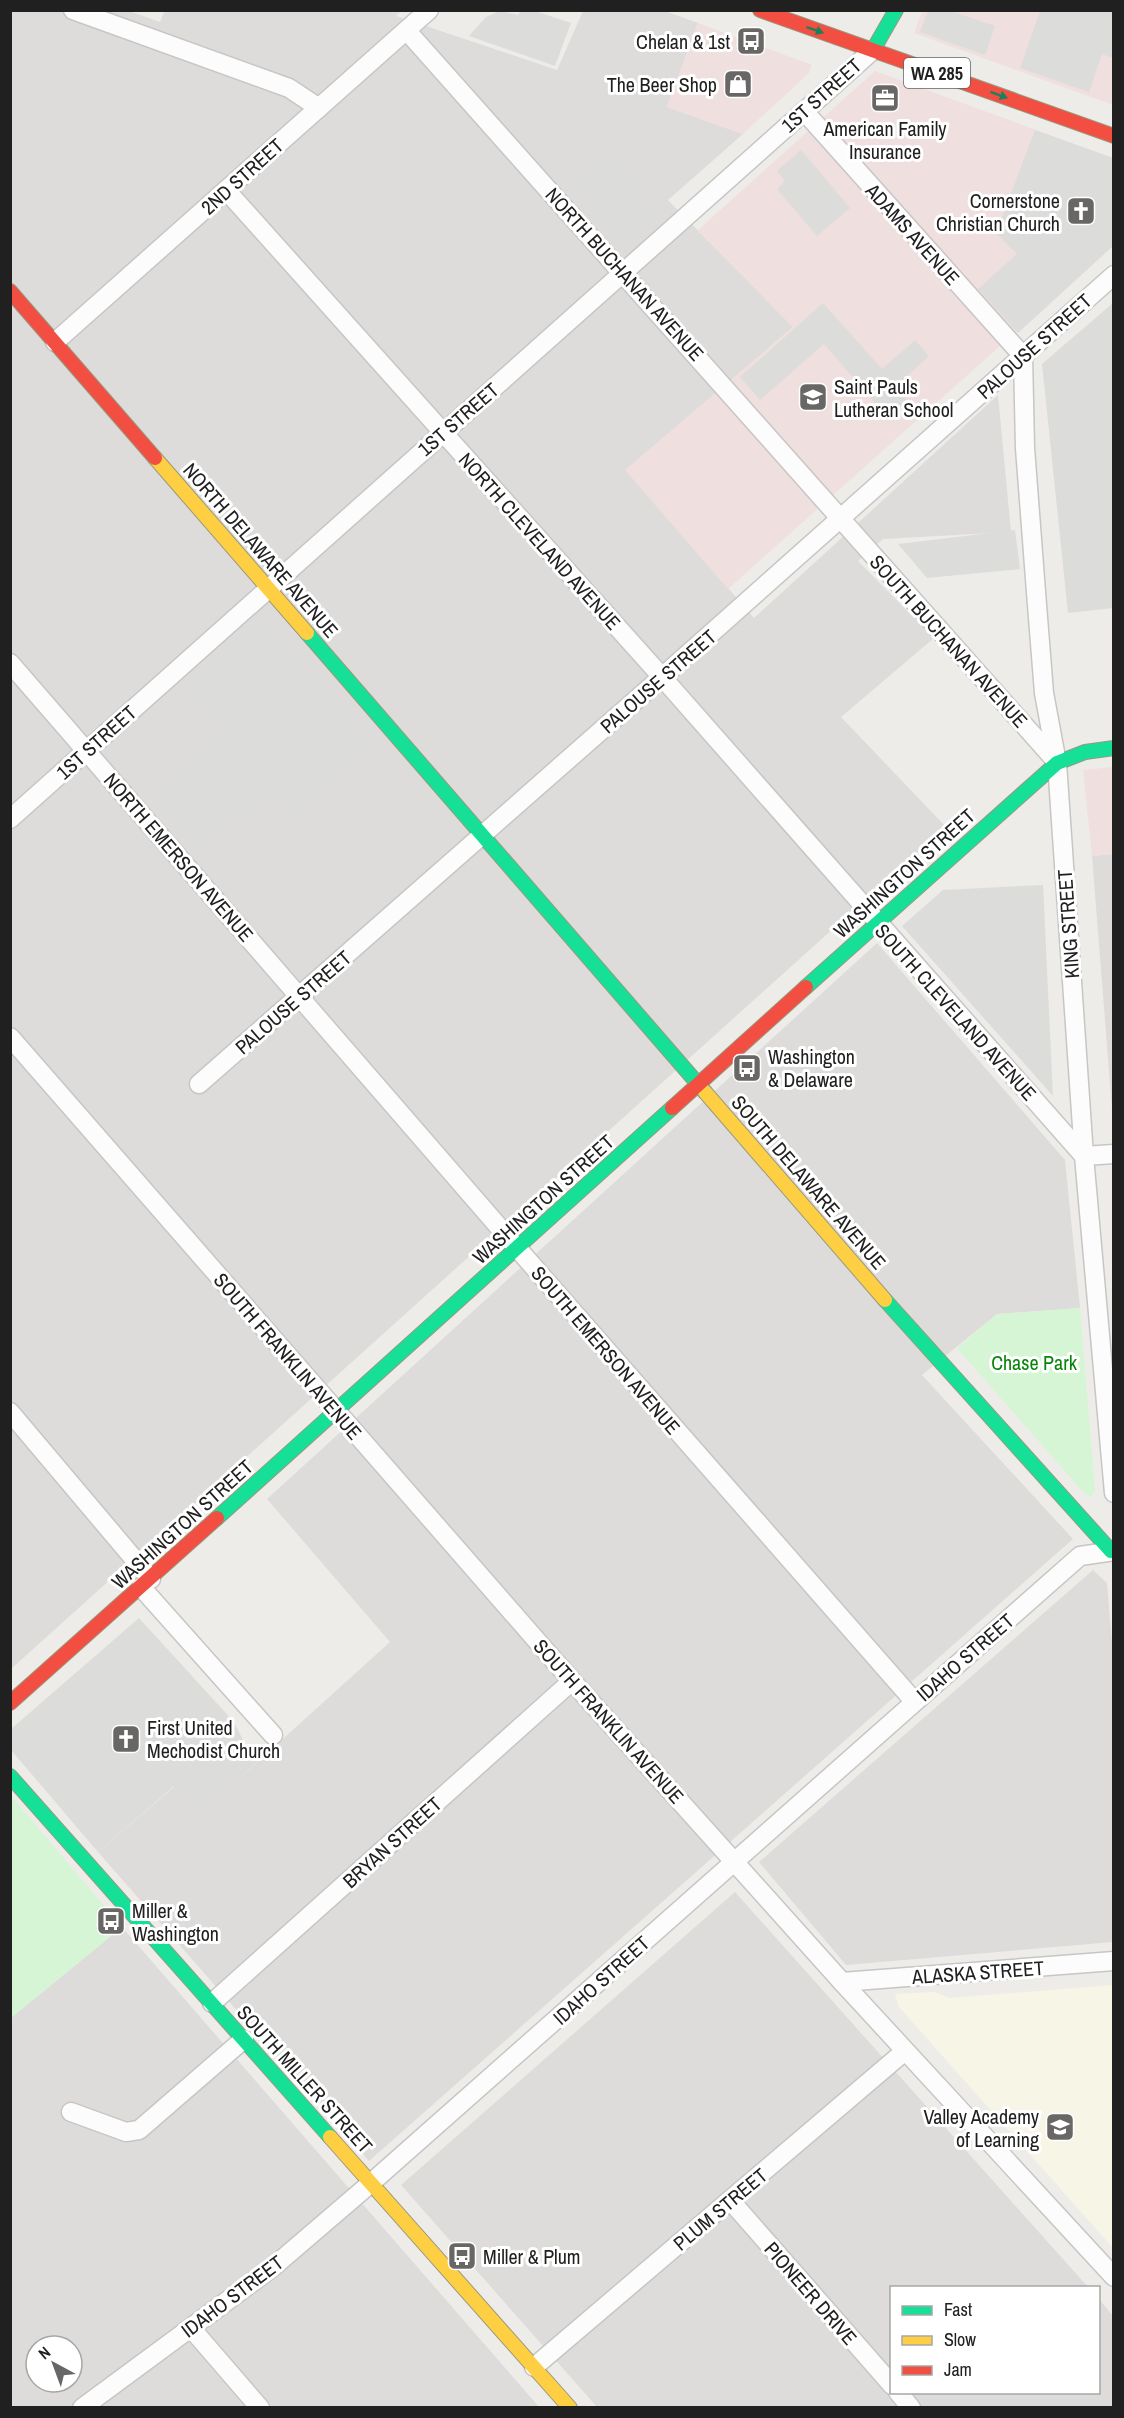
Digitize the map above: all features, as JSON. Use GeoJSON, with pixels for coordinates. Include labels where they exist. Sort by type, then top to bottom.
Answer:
{"type":"FeatureCollection","features":[{"type":"Feature","properties":{"kind":"street"},"geometry":{"type":"LineString","coordinates":[[73,10],[290,88],[319,108]]}},
{"type":"Feature","properties":{"kind":"street","name":"2ND STREET"},"geometry":{"type":"LineString","coordinates":[[55,342],[429,10]]}},
{"type":"Feature","properties":{"kind":"street","name":"WA 285"},"geometry":{"type":"LineString","coordinates":[[760,10],[1113,136]]}},
{"type":"Feature","properties":{"kind":"street","name":"1ST STREET"},"geometry":{"type":"LineString","coordinates":[[10,819],[873,50],[896,10]]}},
{"type":"Feature","properties":{"kind":"street","name":"NORTH BUCHANAN AVENUE"},"geometry":{"type":"LineString","coordinates":[[407,31],[841,519]]}},
{"type":"Feature","properties":{"kind":"street","name":"ADAMS AVENUE"},"geometry":{"type":"LineString","coordinates":[[804,111],[1023,356]]}},
{"type":"Feature","properties":{"kind":"street","name":"NORTH CLEVELAND AVENUE"},"geometry":{"type":"LineString","coordinates":[[226,190],[662,677]]}},
{"type":"Feature","properties":{"kind":"street","name":"PALOUSE STREET"},"geometry":{"type":"LineString","coordinates":[[199,1084],[841,519],[1113,275]]}},
{"type":"Feature","properties":{"kind":"street","name":"NORTH DELAWARE AVENUE"},"geometry":{"type":"LineString","coordinates":[[10,291],[482,835]]}},
{"type":"Feature","properties":{"kind":"street","name":"KING STREET"},"geometry":{"type":"LineString","coordinates":[[1023,356],[1025,448],[1044,693],[1058,763],[1084,1156],[1113,1493]]}},
{"type":"Feature","properties":{"kind":"street","name":"SOUTH BUCHANAN AVENUE"},"geometry":{"type":"LineString","coordinates":[[841,519],[1058,763]]}},
{"type":"Feature","properties":{"kind":"street","name":"NORTH EMERSON AVENUE"},"geometry":{"type":"LineString","coordinates":[[10,663],[300,997]]}},
{"type":"Feature","properties":{"kind":"street","name":"SOUTH CLEVELAND AVENUE"},"geometry":{"type":"LineString","coordinates":[[662,677],[1084,1156]]}},
{"type":"Feature","properties":{"kind":"street","name":"WASHINGTON STREET"},"geometry":{"type":"LineString","coordinates":[[10,1703],[518,1249],[877,922],[1058,763],[1071,755],[1088,750],[1113,748]]}},
{"type":"Feature","properties":{"kind":"street","name":"SOUTH DELAWARE AVENUE"},"geometry":{"type":"LineString","coordinates":[[482,835],[922,1342],[1113,1555]]}},
{"type":"Feature","properties":{"kind":"street","name":"SOUTH EMERSON AVENUE"},"geometry":{"type":"LineString","coordinates":[[300,997],[914,1701]]}},
{"type":"Feature","properties":{"kind":"street","name":"SOUTH FRANKLIN AVENUE"},"geometry":{"type":"LineString","coordinates":[[10,1037],[572,1681],[842,1982],[1113,2277]]}},
{"type":"Feature","properties":{"kind":"street"},"geometry":{"type":"LineString","coordinates":[[1084,1156],[1113,1154]]}},
{"type":"Feature","properties":{"kind":"street"},"geometry":{"type":"LineString","coordinates":[[10,1412],[146,1583],[273,1735]]}},
{"type":"Feature","properties":{"kind":"street"},"geometry":{"type":"LineString","coordinates":[[1113,1530],[1113,1555]]}},
{"type":"Feature","properties":{"kind":"street","name":"IDAHO STREET"},"geometry":{"type":"LineString","coordinates":[[82,2408],[273,2267],[1080,1556],[1113,1555]]}},
{"type":"Feature","properties":{"kind":"street","name":"BRYAN STREET"},"geometry":{"type":"LineString","coordinates":[[212,2003],[572,1681]]}},
{"type":"Feature","properties":{"kind":"street","name":"SOUTH MILLER STREET"},"geometry":{"type":"LineString","coordinates":[[10,1776],[570,2408]]}},
{"type":"Feature","properties":{"kind":"street","name":"ALASKA STREET"},"geometry":{"type":"LineString","coordinates":[[842,1982],[1113,1961]]}},
{"type":"Feature","properties":{"kind":"street"},"geometry":{"type":"LineString","coordinates":[[70,2112],[126,2132],[139,2130],[244,2039]]}},
{"type":"Feature","properties":{"kind":"street","name":"PLUM STREET"},"geometry":{"type":"LineString","coordinates":[[534,2367],[905,2051]]}},
{"type":"Feature","properties":{"kind":"street","name":"PIONEER DRIVE"},"geometry":{"type":"LineString","coordinates":[[730,2200],[890,2384]]}},
{"type":"Feature","properties":{"kind":"street"},"geometry":{"type":"LineString","coordinates":[[191,2328],[260,2408]]}},
{"type":"Feature","properties":{"kind":"street"},"geometry":{"type":"LineString","coordinates":[[900,2394],[911,2408]]}},
{"type":"Feature","properties":{"kind":"shaded area"},"geometry":{"type":"Polygon","coordinates":[[[165,10],[401,11],[396,16],[557,70],[583,11],[665,11],[698,23],[667,107],[743,134],[668,200],[793,327],[626,470],[754,618],[998,395],[1011,532],[883,539],[858,561],[934,638],[841,717],[946,827],[11,1669],[11,11],[129,11],[160,22],[165,10]]]}},
{"type":"Feature","properties":{"kind":"shaded area"},"geometry":{"type":"Polygon","coordinates":[[[500,11],[518,15],[521,11],[535,11],[571,23],[555,66],[469,36],[486,17],[500,11]]]}},
{"type":"Feature","properties":{"kind":"shaded area"},"geometry":{"type":"Polygon","coordinates":[[[922,11],[1113,11],[1113,105],[914,33],[922,11]]]}},
{"type":"Feature","properties":{"kind":"shaded area"},"geometry":{"type":"Polygon","coordinates":[[[928,11],[951,11],[995,26],[985,55],[920,32],[928,11]]]}},
{"type":"Feature","properties":{"kind":"shaded area"},"geometry":{"type":"Polygon","coordinates":[[[1040,11],[1113,11],[1113,58],[1102,54],[1089,92],[1020,68],[1040,11]]]}},
{"type":"Feature","properties":{"kind":"shaded area"},"geometry":{"type":"Polygon","coordinates":[[[698,23],[812,65],[809,73],[743,134],[667,107],[698,23]]]}},
{"type":"Feature","properties":{"kind":"shaded area"},"geometry":{"type":"Polygon","coordinates":[[[875,71],[1113,158],[1113,245],[728,589],[625,470],[793,327],[698,230],[875,71]]]}},
{"type":"Feature","properties":{"kind":"shaded area"},"geometry":{"type":"Polygon","coordinates":[[[1035,130],[1113,158],[1113,246],[1018,333],[978,289],[1017,254],[996,233],[1035,130]]]}},
{"type":"Feature","properties":{"kind":"shaded area"},"geometry":{"type":"Polygon","coordinates":[[[801,150],[850,208],[817,236],[777,189],[785,181],[777,171],[801,150]]]}},
{"type":"Feature","properties":{"kind":"shaded area"},"geometry":{"type":"Polygon","coordinates":[[[609,155],[661,215],[625,246],[573,187],[609,155]]]}},
{"type":"Feature","properties":{"kind":"shaded area"},"geometry":{"type":"Polygon","coordinates":[[[823,303],[882,369],[915,340],[929,356],[896,386],[908,401],[888,418],[824,344],[760,400],[740,377],[823,303]]]}},
{"type":"Feature","properties":{"kind":"shaded area"},"geometry":{"type":"Polygon","coordinates":[[[1113,303],[1113,608],[1068,613],[1042,364],[1113,303]]]}},
{"type":"Feature","properties":{"kind":"shaded area"},"geometry":{"type":"Polygon","coordinates":[[[1015,530],[1020,569],[927,578],[898,544],[1015,530]]]}},
{"type":"Feature","properties":{"kind":"shaded area"},"geometry":{"type":"Polygon","coordinates":[[[263,616],[375,745],[297,815],[273,788],[200,851],[154,799],[226,733],[183,687],[263,616]]]}},
{"type":"Feature","properties":{"kind":"shaded area"},"geometry":{"type":"Polygon","coordinates":[[[1113,767],[1113,854],[1092,856],[1083,770],[1113,767]]]}},
{"type":"Feature","properties":{"kind":"shaded area"},"geometry":{"type":"Polygon","coordinates":[[[1113,854],[1113,1121],[1092,856],[1113,854]]]}},
{"type":"Feature","properties":{"kind":"shaded area"},"geometry":{"type":"Polygon","coordinates":[[[1043,885],[1053,1096],[902,926],[943,890],[1043,885]]]}},
{"type":"Feature","properties":{"kind":"shaded area"},"geometry":{"type":"Polygon","coordinates":[[[877,943],[1065,1160],[1080,1308],[997,1314],[922,1375],[1073,1539],[369,2161],[98,1852],[175,1786],[200,1814],[390,1642],[267,1499],[877,943]]]}},
{"type":"Feature","properties":{"kind":"shaded area"},"geometry":{"type":"Polygon","coordinates":[[[1093,1570],[1107,1583],[1113,1654],[1113,1942],[846,1965],[759,1862],[1093,1570]]]}},
{"type":"Feature","properties":{"kind":"shaded area","name":"First United Mechodist Church"},"geometry":{"type":"Polygon","coordinates":[[[139,1618],[234,1722],[249,1752],[259,1760],[200,1815],[174,1786],[98,1852],[11,1750],[11,1729],[139,1618]]]}},
{"type":"Feature","properties":{"kind":"shaded area"},"geometry":{"type":"Polygon","coordinates":[[[735,1892],[1087,2286],[890,2286],[890,2394],[1100,2394],[1100,2300],[1113,2316],[1113,2407],[597,2407],[401,2185],[735,1892]]]}},
{"type":"Feature","properties":{"kind":"shaded area"},"geometry":{"type":"Polygon","coordinates":[[[122,1927],[539,2407],[11,2408],[11,2018],[122,1927]]]}},
{"type":"Feature","properties":{"kind":"shaded area","name":"Valley Academy of Learning"},"geometry":{"type":"Polygon","coordinates":[[[1114,1985],[1113,2248],[899,2007],[895,1994],[934,1992],[950,1998],[1114,1985]]]}},
{"type":"Feature","properties":{"kind":"green space","name":"Chase Park"},"geometry":{"type":"Polygon","coordinates":[[[1080,1308],[1095,1490],[1091,1497],[1084,1493],[957,1348],[997,1314],[1080,1308]]]}},
{"type":"Feature","properties":{"kind":"green space"},"geometry":{"type":"Polygon","coordinates":[[[11,1796],[122,1927],[10,2018],[11,1796]]]}},
{"type":"Feature","properties":{"kind":"traffic: fast"},"geometry":{"type":"LineString","coordinates":[[873,50],[896,10]]}},
{"type":"Feature","properties":{"kind":"traffic: fast"},"geometry":{"type":"LineString","coordinates":[[307,633],[705,1092]]}},
{"type":"Feature","properties":{"kind":"traffic: fast"},"geometry":{"type":"LineString","coordinates":[[806,987],[1057,763],[1085,752],[1114,748]]}},
{"type":"Feature","properties":{"kind":"traffic: fast"},"geometry":{"type":"LineString","coordinates":[[217,1518],[672,1108]]}},
{"type":"Feature","properties":{"kind":"traffic: fast"},"geometry":{"type":"LineString","coordinates":[[885,1300],[1111,1551]]}},
{"type":"Feature","properties":{"kind":"traffic: fast"},"geometry":{"type":"LineString","coordinates":[[10,1776],[330,2137]]}},
{"type":"Feature","properties":{"kind":"traffic: slow"},"geometry":{"type":"LineString","coordinates":[[155,458],[307,633]]}},
{"type":"Feature","properties":{"kind":"traffic: slow"},"geometry":{"type":"LineString","coordinates":[[705,1092],[885,1300]]}},
{"type":"Feature","properties":{"kind":"traffic: slow"},"geometry":{"type":"LineString","coordinates":[[330,2137],[570,2408]]}},
{"type":"Feature","properties":{"kind":"traffic: jam"},"geometry":{"type":"LineString","coordinates":[[760,10],[1114,136]]}},
{"type":"Feature","properties":{"kind":"traffic: jam"},"geometry":{"type":"LineString","coordinates":[[10,291],[155,458]]}},
{"type":"Feature","properties":{"kind":"traffic: jam"},"geometry":{"type":"LineString","coordinates":[[672,1108],[806,987]]}},
{"type":"Feature","properties":{"kind":"traffic: jam"},"geometry":{"type":"LineString","coordinates":[[10,1703],[217,1518]]}},
{"type":"Feature","properties":{"kind":"place","name":"Chelan & 1st"},"geometry":{"type":"Point","coordinates":[751,41]}},
{"type":"Feature","properties":{"kind":"place","name":"The Beer Shop"},"geometry":{"type":"Point","coordinates":[738,84]}},
{"type":"Feature","properties":{"kind":"place","name":"American Family Insurance"},"geometry":{"type":"Point","coordinates":[885,98]}},
{"type":"Feature","properties":{"kind":"place","name":"Cornerstone Christian Church"},"geometry":{"type":"Point","coordinates":[1081,211]}},
{"type":"Feature","properties":{"kind":"place","name":"Saint Pauls Lutheran School"},"geometry":{"type":"Point","coordinates":[813,397]}},
{"type":"Feature","properties":{"kind":"place","name":"Washington & Delaware"},"geometry":{"type":"Point","coordinates":[747,1068]}},
{"type":"Feature","properties":{"kind":"place","name":"First United Mechodist Church"},"geometry":{"type":"Point","coordinates":[126,1739]}},
{"type":"Feature","properties":{"kind":"place","name":"Miller & Washington"},"geometry":{"type":"Point","coordinates":[111,1921]}},
{"type":"Feature","properties":{"kind":"place","name":"Valley Academy of Learning"},"geometry":{"type":"Point","coordinates":[1060,2127]}},
{"type":"Feature","properties":{"kind":"place","name":"Miller & Plum"},"geometry":{"type":"Point","coordinates":[462,2256]}}]}
